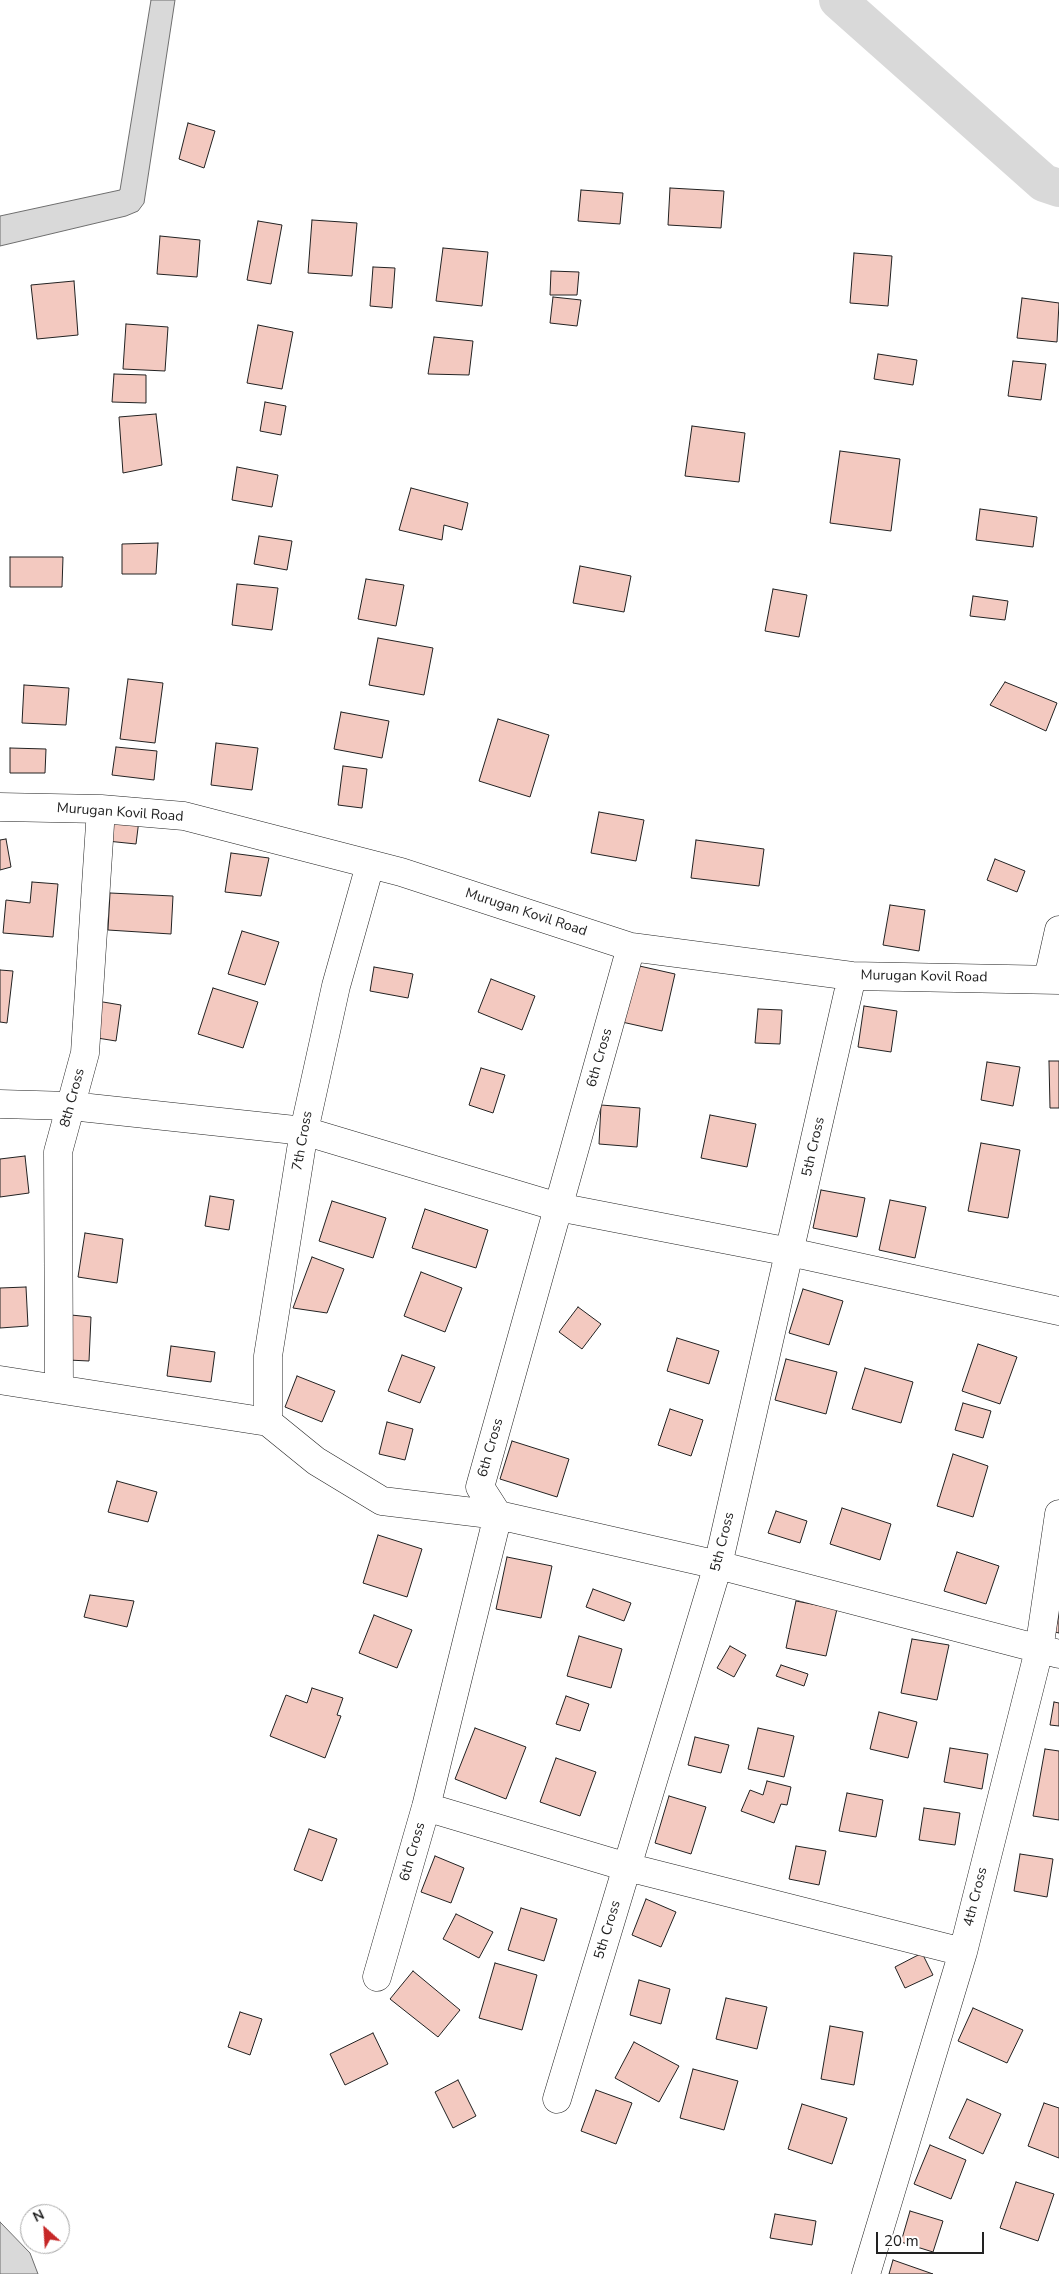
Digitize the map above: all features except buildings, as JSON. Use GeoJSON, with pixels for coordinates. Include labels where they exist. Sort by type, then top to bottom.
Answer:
{"type":"FeatureCollection","features":[{"type":"Feature","properties":{"kind":"street","name":"Murugan Kovil Road"},"geometry":{"type":"LineString","coordinates":[[0,807],[101,809],[184,816],[401,872],[631,948],[852,976],[1053,980]]}},
{"type":"Feature","properties":{"kind":"street","name":"8th Cross"},"geometry":{"type":"LineString","coordinates":[[58,1388],[58,1152],[85,1052],[101,809]]}},
{"type":"Feature","properties":{"kind":"street","name":"7th Cross"},"geometry":{"type":"LineString","coordinates":[[268,1422],[268,1356],[304,1131],[336,986],[370,864]]}},
{"type":"Feature","properties":{"kind":"street"},"geometry":{"type":"LineString","coordinates":[[1053,980],[1059,930]]}},
{"type":"Feature","properties":{"kind":"street","name":"6th Cross"},"geometry":{"type":"LineString","coordinates":[[377,1977],[426,1807],[498,1514],[480,1487],[631,948]]}},
{"type":"Feature","properties":{"kind":"street","name":"5th Cross"},"geometry":{"type":"LineString","coordinates":[[557,2098],[718,1565],[852,976]]}},
{"type":"Feature","properties":{"kind":"street"},"geometry":{"type":"LineString","coordinates":[[0,1104],[71,1106],[304,1131],[558,1207],[790,1252],[1059,1311]]}},
{"type":"Feature","properties":{"kind":"street"},"geometry":{"type":"LineString","coordinates":[[0,1380],[268,1422],[316,1461],[382,1501],[498,1514],[718,1565],[1049,1652]]}},
{"type":"Feature","properties":{"kind":"street","name":"4th Cross"},"geometry":{"type":"LineString","coordinates":[[866,2274],[963,1952],[1049,1652],[1059,1514]]}},
{"type":"Feature","properties":{"kind":"street"},"geometry":{"type":"LineString","coordinates":[[426,1807],[628,1867],[963,1952]]}},
{"type":"Feature","properties":{"kind":"shaded area"},"geometry":{"type":"Polygon","coordinates":[[[151,0],[175,0],[144,203],[138,211],[126,216],[0,246],[0,216],[120,190],[151,0]]]}},
{"type":"Feature","properties":{"kind":"shaded area"},"geometry":{"type":"Polygon","coordinates":[[[0,2222],[20,2243],[20,2254],[30,2254],[38,2274],[0,2274],[0,2222]]]}},
{"type":"Feature","properties":{"kind":"waterway"},"geometry":{"type":"LineString","coordinates":[[838,0],[1044,183],[1059,188]]}}]}
